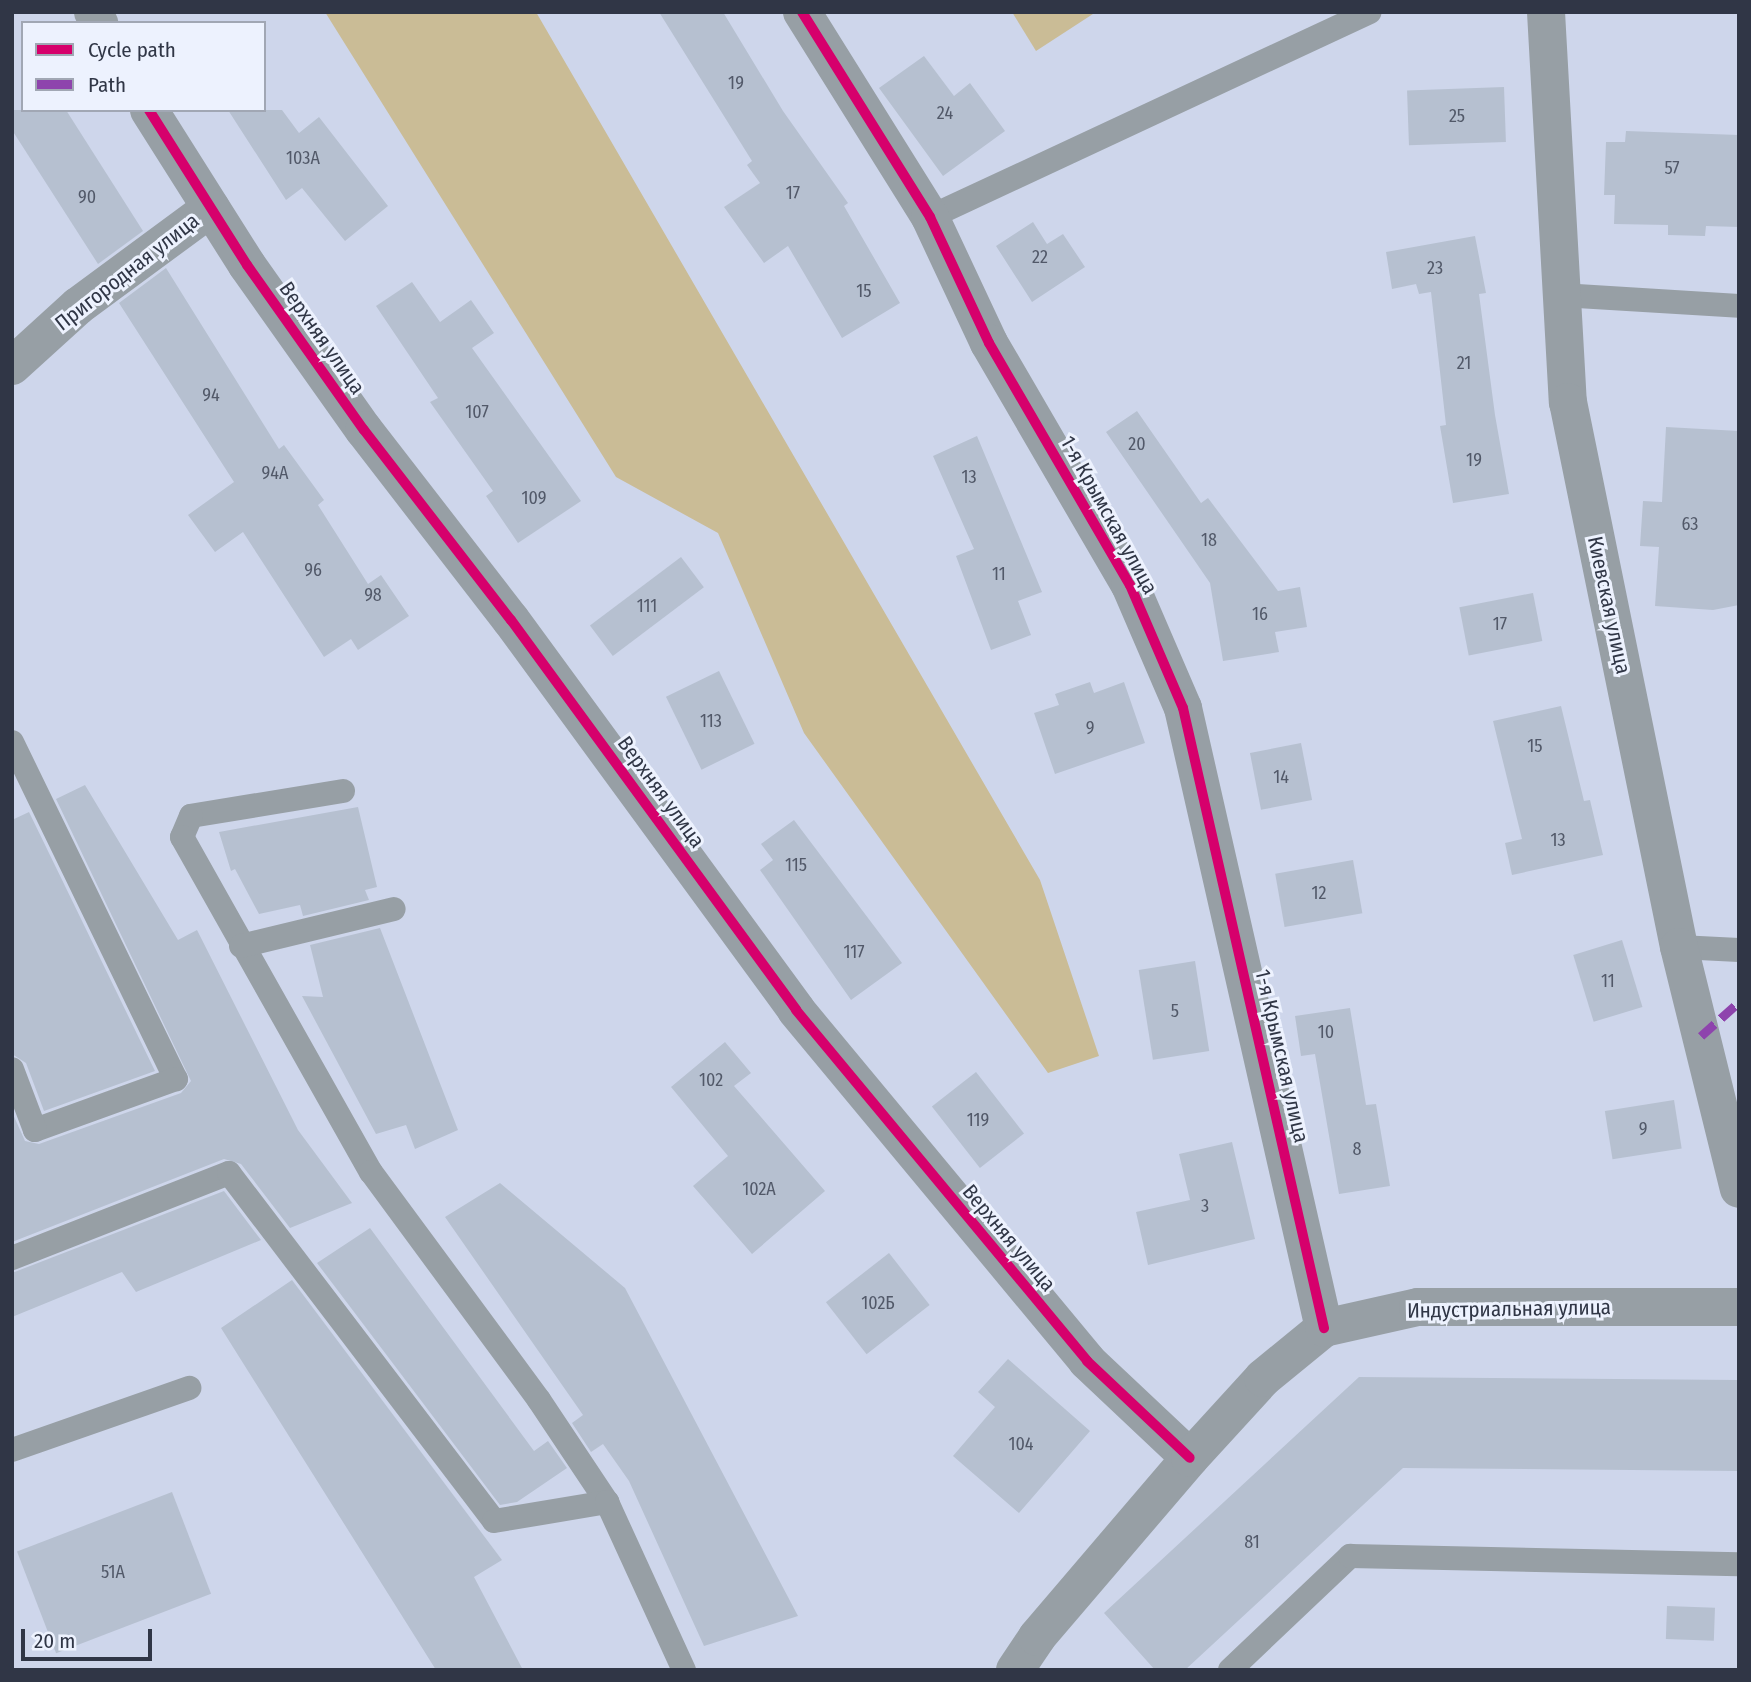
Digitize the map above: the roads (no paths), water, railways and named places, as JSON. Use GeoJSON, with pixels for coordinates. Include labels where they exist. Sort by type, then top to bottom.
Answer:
{"type":"FeatureCollection","features":[{"type":"Feature","properties":{"kind":"street","name":"1-я Крымская улица"},"geometry":{"type":"LineString","coordinates":[[802,12],[930,217],[989,343],[1130,585],[1183,708],[1324,1328]]}},
{"type":"Feature","properties":{"kind":"street","name":"Киевская улица"},"geometry":{"type":"LineString","coordinates":[[1546,12],[1568,402],[1679,947],[1737,1172]]}},
{"type":"Feature","properties":{"kind":"street","name":"Верхняя улица"},"geometry":{"type":"LineString","coordinates":[[150,112],[211,208],[364,430],[512,620],[796,1010],[1087,1360],[1190,1458]]}},
{"type":"Feature","properties":{"kind":"street","name":"Пригородная улица"},"geometry":{"type":"LineString","coordinates":[[12,366],[78,306],[211,208]]}},
{"type":"Feature","properties":{"kind":"street","name":"Индустриальная улица"},"geometry":{"type":"LineString","coordinates":[[1015,1670],[1037,1637],[1190,1458],[1264,1378],[1324,1328],[1418,1307],[1739,1307]]}},
{"type":"Feature","properties":{"kind":"lane"},"geometry":{"type":"LineString","coordinates":[[930,217],[1335,18],[1369,12]]}},
{"type":"Feature","properties":{"kind":"lane"},"geometry":{"type":"LineString","coordinates":[[1561,295],[1739,306]]}},
{"type":"Feature","properties":{"kind":"lane"},"geometry":{"type":"LineString","coordinates":[[12,742],[176,1079],[35,1130],[12,1069]]}},
{"type":"Feature","properties":{"kind":"lane"},"geometry":{"type":"LineString","coordinates":[[343,791],[191,816],[182,837],[241,946],[371,1172],[539,1400],[607,1502],[684,1670]]}},
{"type":"Feature","properties":{"kind":"lane"},"geometry":{"type":"LineString","coordinates":[[241,946],[394,909]]}},
{"type":"Feature","properties":{"kind":"lane"},"geometry":{"type":"LineString","coordinates":[[1679,947],[1739,950]]}},
{"type":"Feature","properties":{"kind":"lane"},"geometry":{"type":"LineString","coordinates":[[12,1258],[229,1173],[494,1521],[607,1502]]}},
{"type":"Feature","properties":{"kind":"lane"},"geometry":{"type":"LineString","coordinates":[[12,1450],[190,1388]]}},
{"type":"Feature","properties":{"kind":"lane"},"geometry":{"type":"LineString","coordinates":[[1230,1670],[1350,1556],[1739,1564]]}}]}
